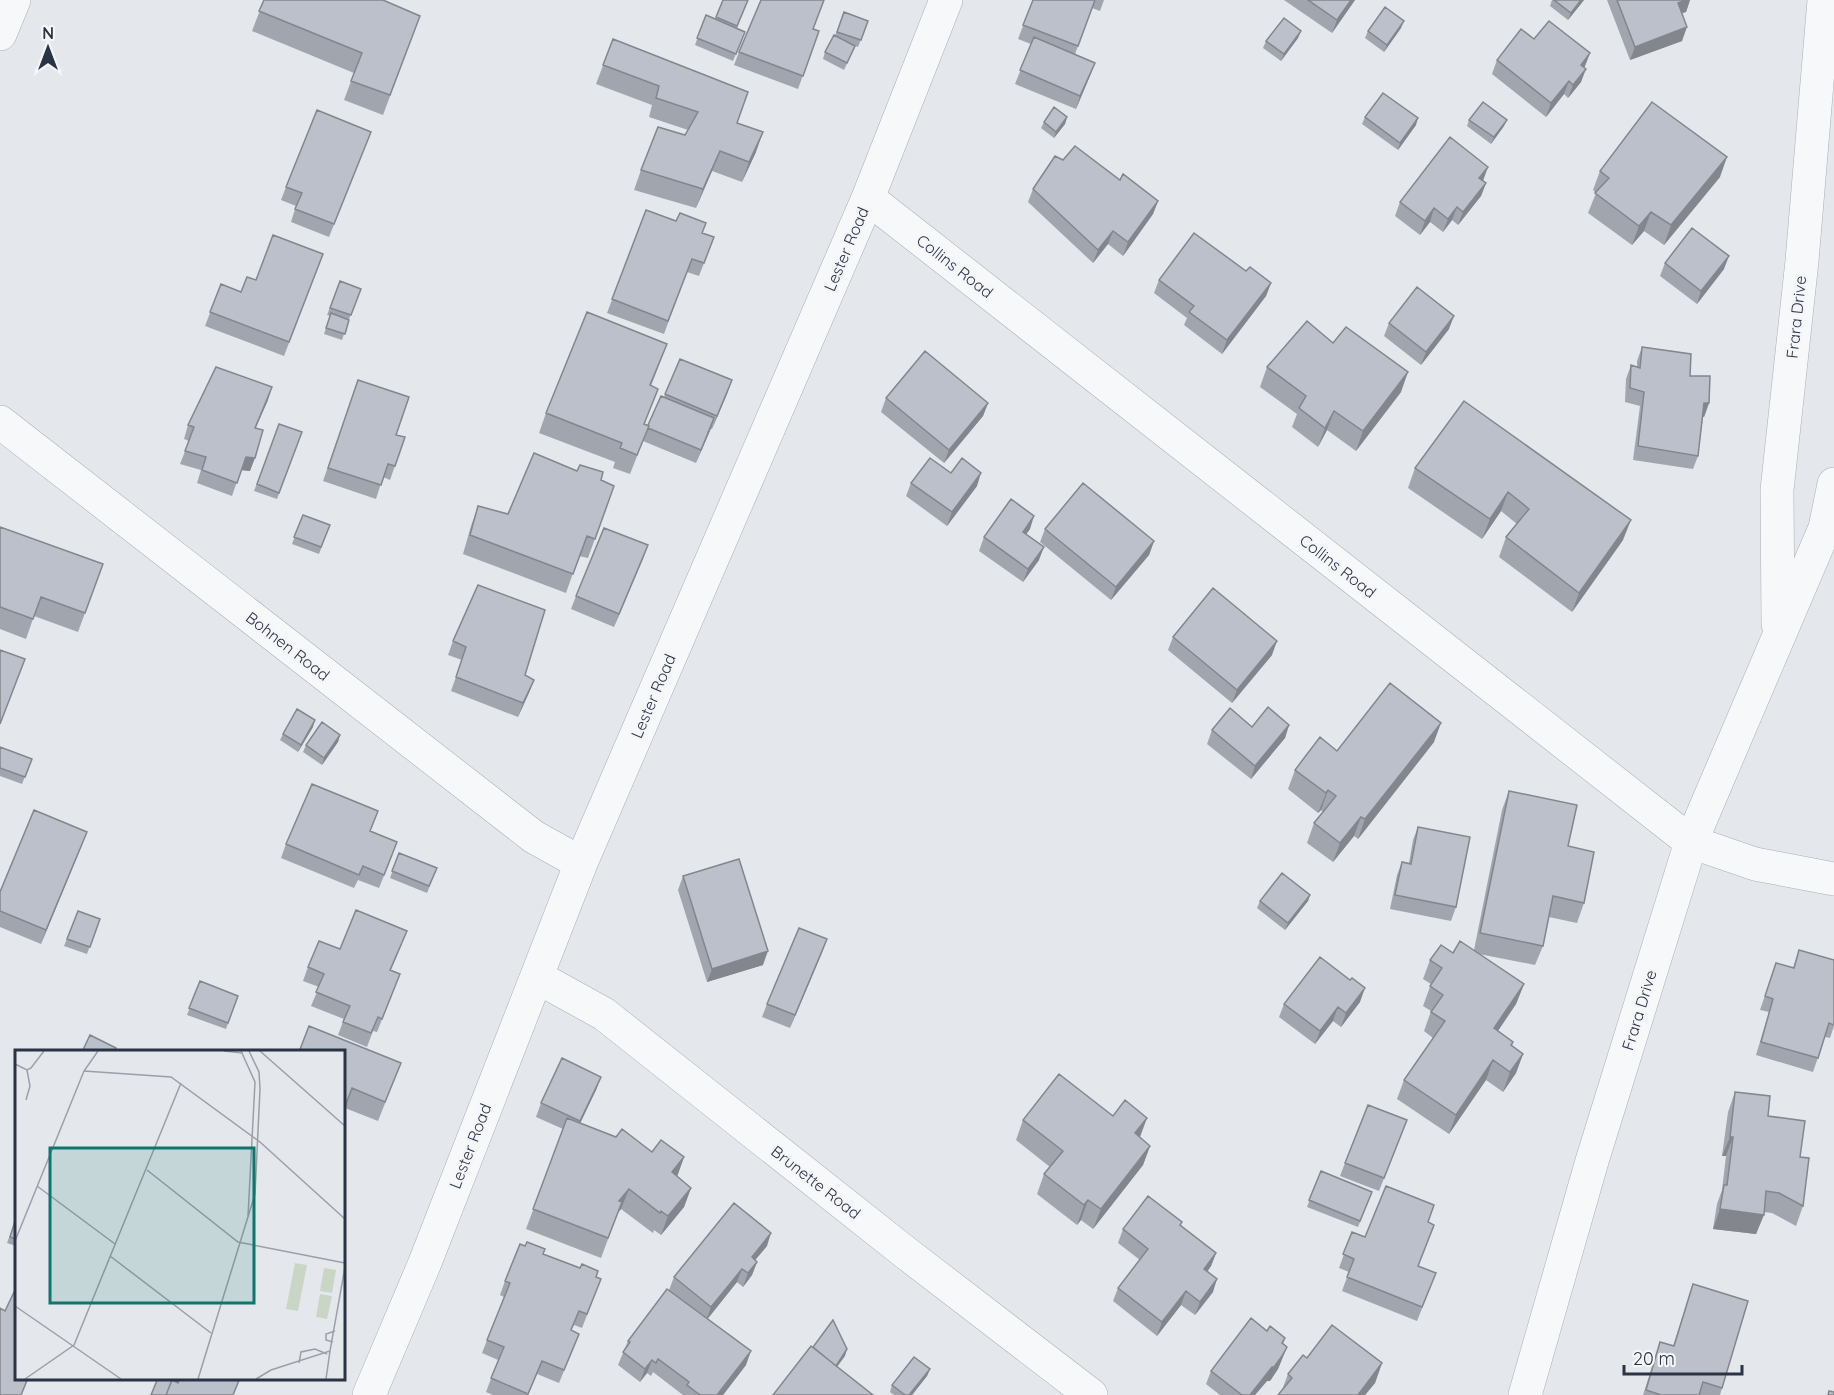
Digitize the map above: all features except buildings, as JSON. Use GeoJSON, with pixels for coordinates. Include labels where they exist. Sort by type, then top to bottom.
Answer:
{"type":"FeatureCollection","features":[{"type":"Feature","properties":{"kind":"street"},"geometry":{"type":"LineString","coordinates":[[0,34],[14,0]]}},
{"type":"Feature","properties":{"kind":"street","name":"Lester Road"},"geometry":{"type":"LineString","coordinates":[[369,1395],[423,1265],[581,863],[868,198],[946,0]]}},
{"type":"Feature","properties":{"kind":"street","name":"Frara Drive"},"geometry":{"type":"LineString","coordinates":[[1778,635],[1777,489],[1802,261],[1824,0]]}},
{"type":"Feature","properties":{"kind":"street","name":"Collins Road"},"geometry":{"type":"LineString","coordinates":[[868,198],[1691,842],[1755,864],[1834,879]]}},
{"type":"Feature","properties":{"kind":"street","name":"Bohnen Road"},"geometry":{"type":"LineString","coordinates":[[0,422],[534,837],[581,863]]}},
{"type":"Feature","properties":{"kind":"street","name":"Frara Drive"},"geometry":{"type":"LineString","coordinates":[[1525,1395],[1592,1161],[1691,842],[1825,528],[1834,484]]}},
{"type":"Feature","properties":{"kind":"street","name":"Brunette Road"},"geometry":{"type":"LineString","coordinates":[[537,977],[604,1014],[897,1246],[1091,1395]]}}]}
